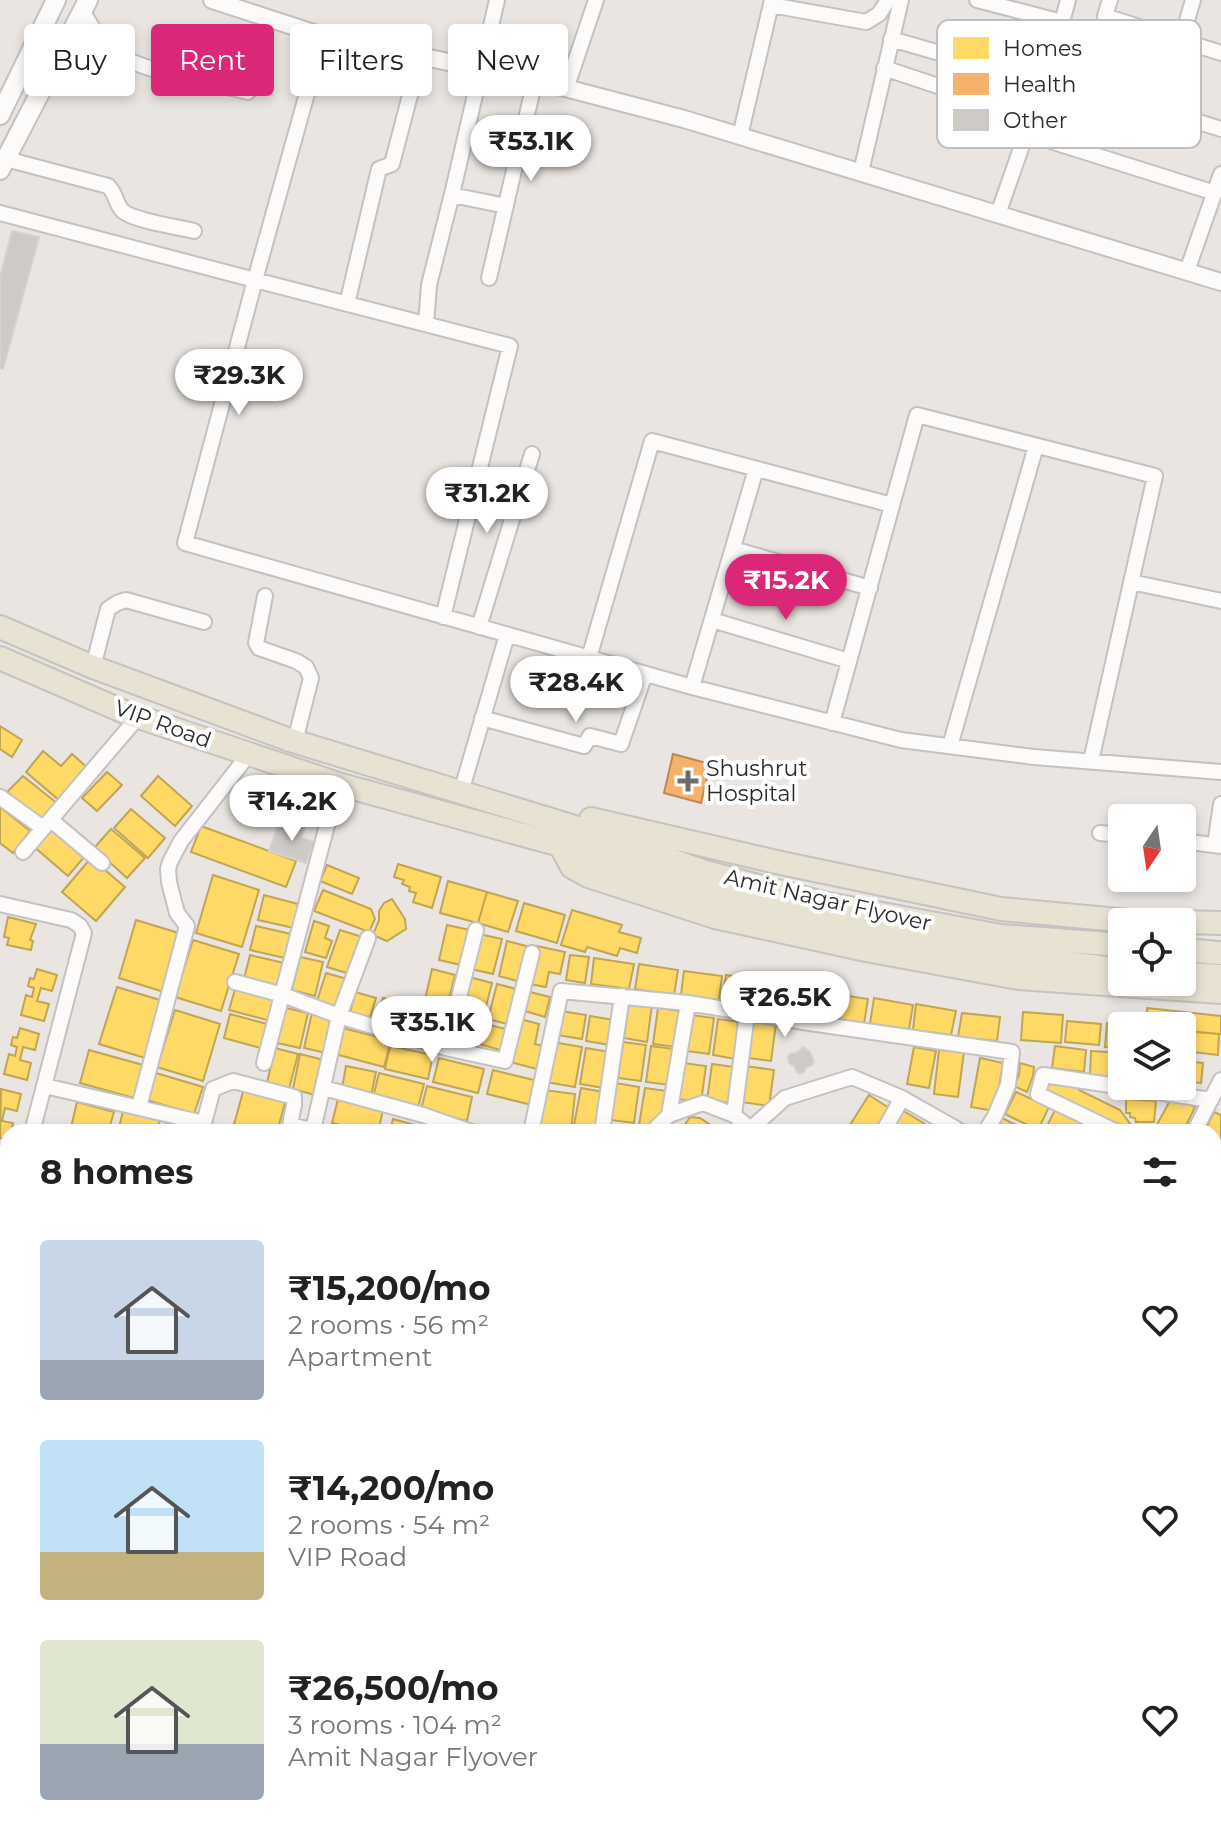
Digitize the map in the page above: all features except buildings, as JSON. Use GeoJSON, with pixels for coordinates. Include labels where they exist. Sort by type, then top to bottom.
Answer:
{"type":"FeatureCollection","features":[{"type":"Feature","properties":{"kind":"main road"},"geometry":{"type":"LineString","coordinates":[[0,115],[56,0]]}},
{"type":"Feature","properties":{"kind":"main road"},"geometry":{"type":"LineString","coordinates":[[3,165],[85,6]]}},
{"type":"Feature","properties":{"kind":"main road","name":"VIP Road"},"geometry":{"type":"LineString","coordinates":[[0,627],[93,667],[295,741],[542,818]]}},
{"type":"Feature","properties":{"kind":"main road","name":"VIP Road"},"geometry":{"type":"LineString","coordinates":[[0,658],[138,717],[338,784],[560,845]]}},
{"type":"Feature","properties":{"kind":"main road"},"geometry":{"type":"LineString","coordinates":[[542,818],[575,815],[781,863],[1001,909],[1108,919]]}},
{"type":"Feature","properties":{"kind":"main road","name":"Amit Nagar Flyover"},"geometry":{"type":"LineString","coordinates":[[542,818],[598,846],[706,892],[814,919],[995,954],[1108,968]]}},
{"type":"Feature","properties":{"kind":"main road"},"geometry":{"type":"LineString","coordinates":[[560,845],[572,867],[588,876],[715,917],[866,950],[1018,978],[1221,992]]}},
{"type":"Feature","properties":{"kind":"main road","name":"Amit Nagar Flyover"},"geometry":{"type":"LineString","coordinates":[[560,845],[598,846],[823,903],[1001,936],[1108,944]]}},
{"type":"Feature","properties":{"kind":"main road"},"geometry":{"type":"LineString","coordinates":[[1196,922],[1221,923]]}},
{"type":"Feature","properties":{"kind":"main road"},"geometry":{"type":"LineString","coordinates":[[1196,951],[1221,953]]}},
{"type":"Feature","properties":{"kind":"main road"},"geometry":{"type":"LineString","coordinates":[[1196,975],[1221,976]]}},
{"type":"Feature","properties":{"kind":"street"},"geometry":{"type":"LineString","coordinates":[[212,0],[290,25]]}},
{"type":"Feature","properties":{"kind":"street"},"geometry":{"type":"LineString","coordinates":[[491,24],[497,0]]}},
{"type":"Feature","properties":{"kind":"street"},"geometry":{"type":"LineString","coordinates":[[568,83],[596,0]]}},
{"type":"Feature","properties":{"kind":"street"},"geometry":{"type":"LineString","coordinates":[[740,136],[772,3],[866,22],[879,14],[888,0]]}},
{"type":"Feature","properties":{"kind":"street"},"geometry":{"type":"LineString","coordinates":[[861,172],[901,0]]}},
{"type":"Feature","properties":{"kind":"street"},"geometry":{"type":"LineString","coordinates":[[977,0],[1054,20]]}},
{"type":"Feature","properties":{"kind":"street"},"geometry":{"type":"LineString","coordinates":[[1063,20],[1068,0]]}},
{"type":"Feature","properties":{"kind":"street"},"geometry":{"type":"LineString","coordinates":[[1110,0],[1105,16],[1117,20]]}},
{"type":"Feature","properties":{"kind":"street"},"geometry":{"type":"LineString","coordinates":[[1187,20],[1193,0]]}},
{"type":"Feature","properties":{"kind":"street"},"geometry":{"type":"LineString","coordinates":[[85,6],[106,47],[126,60],[151,68]]}},
{"type":"Feature","properties":{"kind":"street"},"geometry":{"type":"LineString","coordinates":[[891,39],[937,51]]}},
{"type":"Feature","properties":{"kind":"street"},"geometry":{"type":"LineString","coordinates":[[1201,47],[1221,53]]}},
{"type":"Feature","properties":{"kind":"street"},"geometry":{"type":"LineString","coordinates":[[884,68],[937,86]]}},
{"type":"Feature","properties":{"kind":"street"},"geometry":{"type":"LineString","coordinates":[[568,90],[684,119],[1221,282]]}},
{"type":"Feature","properties":{"kind":"street"},"geometry":{"type":"LineString","coordinates":[[306,96],[185,543],[692,687],[901,740],[1034,757],[1221,772]]}},
{"type":"Feature","properties":{"kind":"street"},"geometry":{"type":"LineString","coordinates":[[347,304],[379,169],[392,164],[410,96]]}},
{"type":"Feature","properties":{"kind":"street"},"geometry":{"type":"LineString","coordinates":[[426,324],[429,285],[475,96]]}},
{"type":"Feature","properties":{"kind":"street"},"geometry":{"type":"LineString","coordinates":[[489,278],[531,96]]}},
{"type":"Feature","properties":{"kind":"street"},"geometry":{"type":"LineString","coordinates":[[1201,123],[1221,129]]}},
{"type":"Feature","properties":{"kind":"street"},"geometry":{"type":"LineString","coordinates":[[998,214],[1020,148]]}},
{"type":"Feature","properties":{"kind":"street"},"geometry":{"type":"LineString","coordinates":[[1072,148],[1215,193]]}},
{"type":"Feature","properties":{"kind":"street"},"geometry":{"type":"LineString","coordinates":[[3,165],[108,186],[114,191],[117,206],[127,215],[194,231]]}},
{"type":"Feature","properties":{"kind":"street"},"geometry":{"type":"LineString","coordinates":[[1187,271],[1221,174]]}},
{"type":"Feature","properties":{"kind":"street"},"geometry":{"type":"LineString","coordinates":[[452,195],[506,206]]}},
{"type":"Feature","properties":{"kind":"street"},"geometry":{"type":"LineString","coordinates":[[0,213],[510,346],[443,617]]}},
{"type":"Feature","properties":{"kind":"street"},"geometry":{"type":"LineString","coordinates":[[832,723],[917,415],[1155,476],[1091,761]]}},
{"type":"Feature","properties":{"kind":"street"},"geometry":{"type":"LineString","coordinates":[[589,658],[652,441],[892,505]]}},
{"type":"Feature","properties":{"kind":"street"},"geometry":{"type":"LineString","coordinates":[[950,746],[1036,446]]}},
{"type":"Feature","properties":{"kind":"street"},"geometry":{"type":"LineString","coordinates":[[479,627],[532,454]]}},
{"type":"Feature","properties":{"kind":"street"},"geometry":{"type":"LineString","coordinates":[[692,687],[756,469]]}},
{"type":"Feature","properties":{"kind":"street"},"geometry":{"type":"LineString","coordinates":[[733,549],[870,588]]}},
{"type":"Feature","properties":{"kind":"street"},"geometry":{"type":"LineString","coordinates":[[1131,582],[1221,601]]}},
{"type":"Feature","properties":{"kind":"street"},"geometry":{"type":"LineString","coordinates":[[265,596],[256,643],[259,648],[306,667],[311,678],[295,741]]}},
{"type":"Feature","properties":{"kind":"street"},"geometry":{"type":"LineString","coordinates":[[93,667],[108,609],[117,603],[126,600],[204,622]]}},
{"type":"Feature","properties":{"kind":"street"},"geometry":{"type":"LineString","coordinates":[[712,620],[849,661]]}},
{"type":"Feature","properties":{"kind":"street"},"geometry":{"type":"LineString","coordinates":[[461,792],[507,635]]}},
{"type":"Feature","properties":{"kind":"street"},"geometry":{"type":"LineString","coordinates":[[482,718],[584,746],[590,736],[621,744],[645,674]]}},
{"type":"Feature","properties":{"kind":"street"},"geometry":{"type":"LineString","coordinates":[[23,852],[138,717]]}},
{"type":"Feature","properties":{"kind":"street"},"geometry":{"type":"LineString","coordinates":[[139,1107],[187,926],[177,913],[168,869],[181,841],[249,754]]}},
{"type":"Feature","properties":{"kind":"street"},"geometry":{"type":"LineString","coordinates":[[264,1063],[338,784]]}},
{"type":"Feature","properties":{"kind":"street"},"geometry":{"type":"LineString","coordinates":[[0,797],[47,824],[102,863]]}},
{"type":"Feature","properties":{"kind":"street"},"geometry":{"type":"LineString","coordinates":[[1196,843],[1218,845],[1221,804]]}},
{"type":"Feature","properties":{"kind":"street"},"geometry":{"type":"LineString","coordinates":[[1100,833],[1108,834]]}},
{"type":"Feature","properties":{"kind":"street"},"geometry":{"type":"LineString","coordinates":[[0,904],[71,920],[84,933],[34,1124]]}},
{"type":"Feature","properties":{"kind":"street"},"geometry":{"type":"LineString","coordinates":[[446,1048],[476,930]]}},
{"type":"Feature","properties":{"kind":"street"},"geometry":{"type":"LineString","coordinates":[[315,1124],[339,1016],[368,938]]}},
{"type":"Feature","properties":{"kind":"street"},"geometry":{"type":"LineString","coordinates":[[235,982],[446,1048],[505,1061],[532,953]]}},
{"type":"Feature","properties":{"kind":"street"},"geometry":{"type":"LineString","coordinates":[[533,1124],[561,991],[688,1003],[1012,1052],[1008,1085],[990,1124]]}},
{"type":"Feature","properties":{"kind":"street"},"geometry":{"type":"LineString","coordinates":[[603,1124],[622,996]]}},
{"type":"Feature","properties":{"kind":"street"},"geometry":{"type":"LineString","coordinates":[[669,1115],[688,1003]]}},
{"type":"Feature","properties":{"kind":"street"},"geometry":{"type":"LineString","coordinates":[[734,1115],[747,1014]]}},
{"type":"Feature","properties":{"kind":"street"},"geometry":{"type":"LineString","coordinates":[[1100,1124],[1038,1094],[1043,1075],[1211,1100]]}},
{"type":"Feature","properties":{"kind":"street"},"geometry":{"type":"LineString","coordinates":[[757,1124],[785,1098],[852,1077],[902,1098],[945,1124]]}},
{"type":"Feature","properties":{"kind":"street"},"geometry":{"type":"LineString","coordinates":[[1198,1124],[1221,1080]]}},
{"type":"Feature","properties":{"kind":"street"},"geometry":{"type":"LineString","coordinates":[[45,1086],[204,1123],[213,1089],[233,1081],[294,1097],[290,1124]]}},
{"type":"Feature","properties":{"kind":"street"},"geometry":{"type":"LineString","coordinates":[[324,1088],[449,1124]]}},
{"type":"Feature","properties":{"kind":"street"},"geometry":{"type":"LineString","coordinates":[[887,1124],[902,1098]]}},
{"type":"Feature","properties":{"kind":"street"},"geometry":{"type":"LineString","coordinates":[[660,1124],[669,1115],[703,1103],[734,1115],[743,1124]]}},
{"type":"Feature","properties":{"kind":"street"},"geometry":{"type":"LineString","coordinates":[[421,1124],[423,1115]]}},
{"type":"Feature","properties":{"kind":"place","name":"Shushrut Hospital"},"geometry":{"type":"Point","coordinates":[688,781]}}]}
